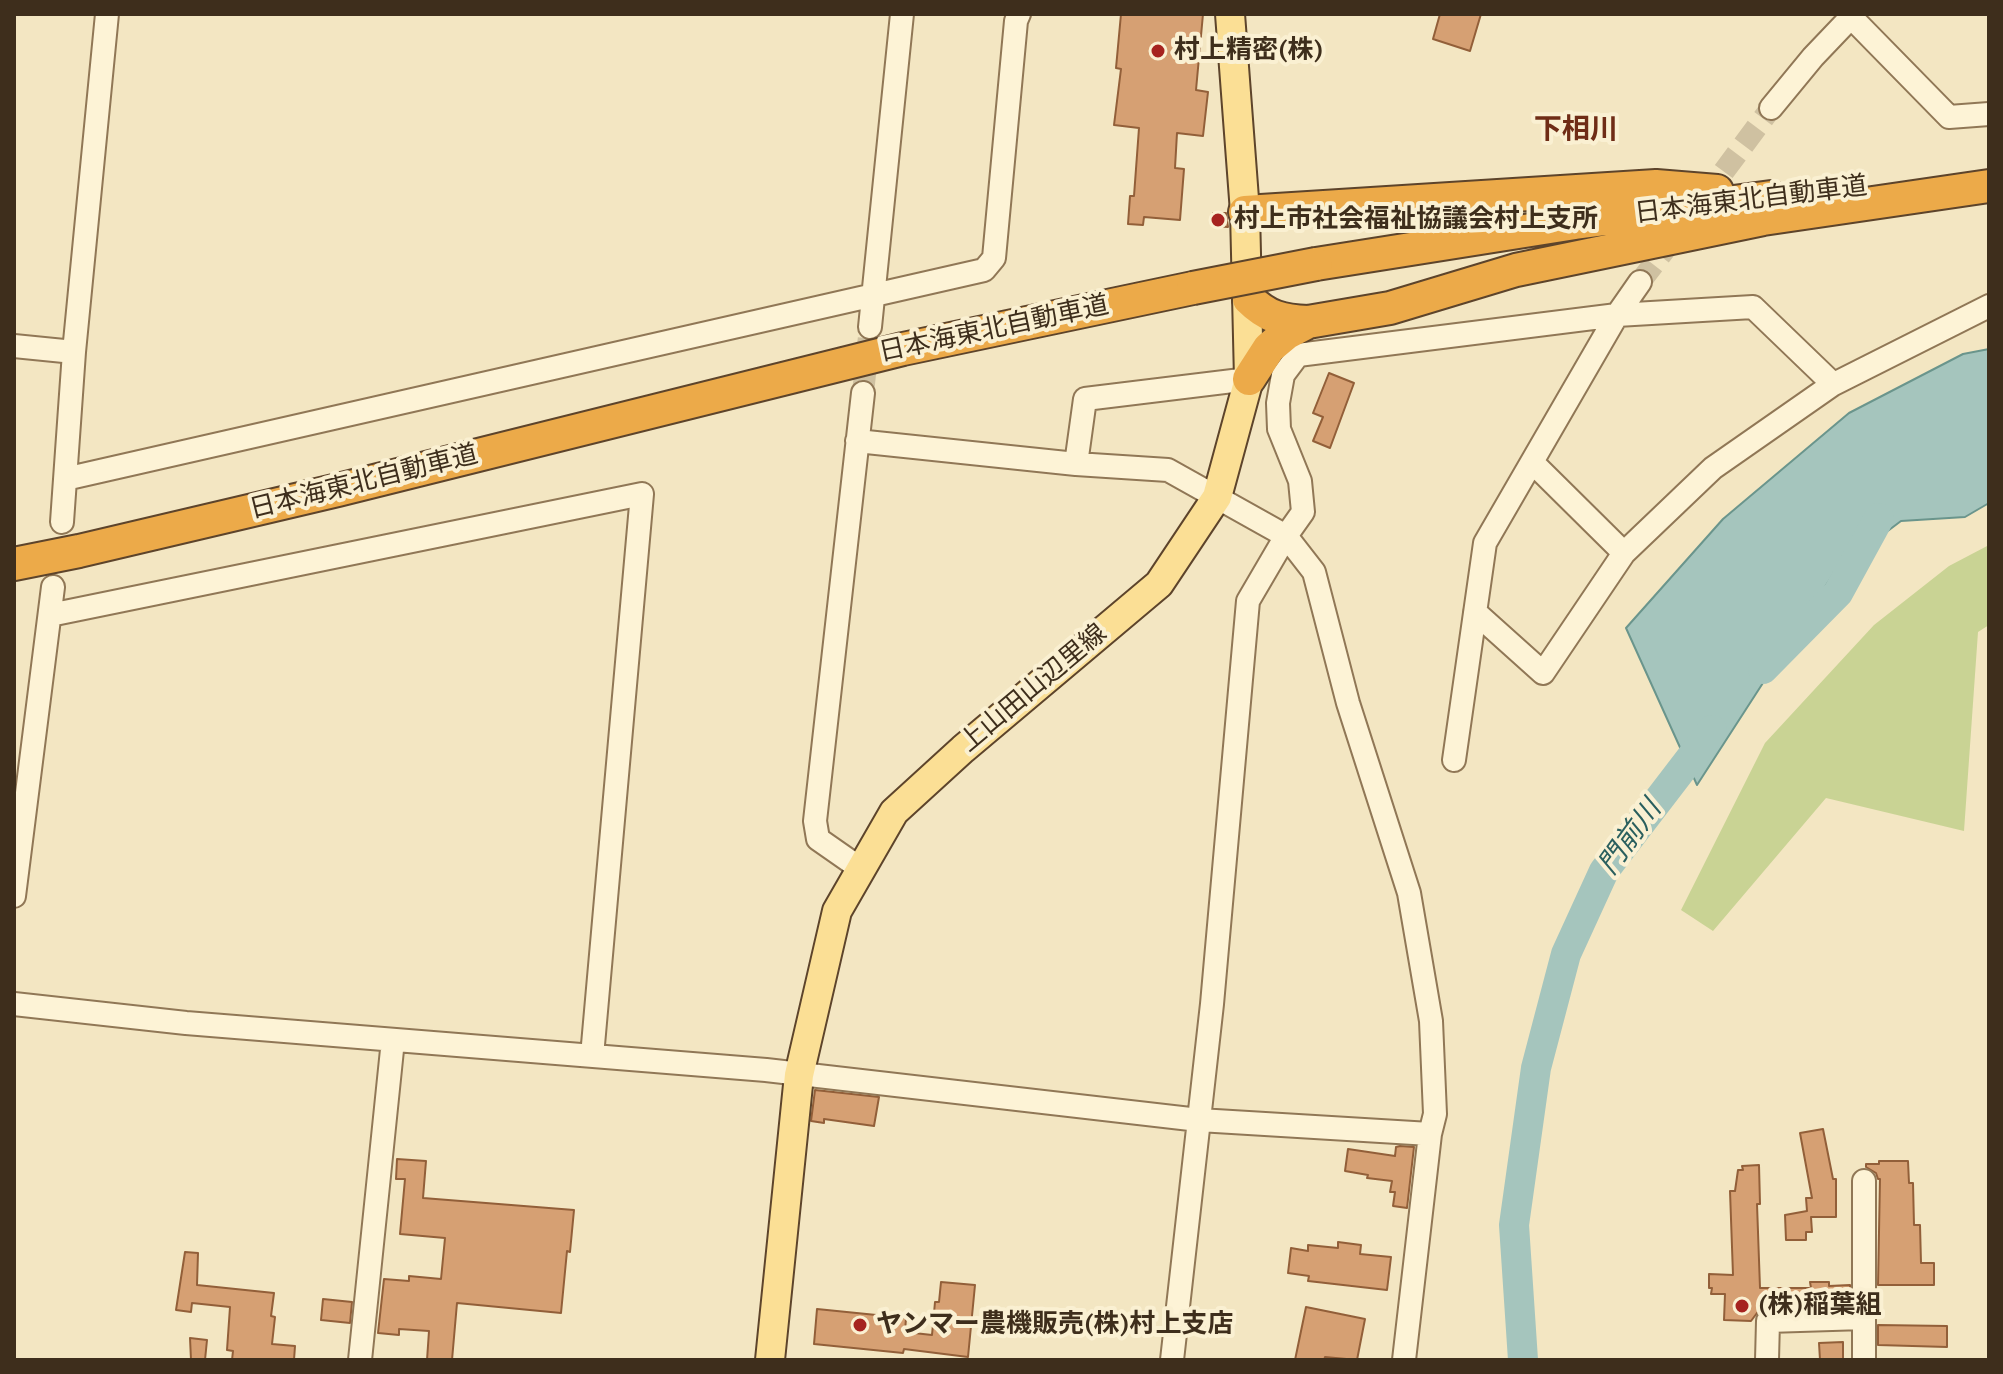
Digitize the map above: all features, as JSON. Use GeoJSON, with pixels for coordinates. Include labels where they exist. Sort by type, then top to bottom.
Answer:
{"type":"FeatureCollection","features":[{"type":"Feature","properties":{"kind":"highway","name":"日本海東北自動車道"},"geometry":{"type":"LineString","coordinates":[[14,564],[338,490],[903,349],[1193,288],[1316,264],[1575,223],[1786,195],[1989,175]]}},
{"type":"Feature","properties":{"kind":"highway"},"geometry":{"type":"LineString","coordinates":[[1245,212],[1656,186],[1786,195]]}},
{"type":"Feature","properties":{"kind":"highway"},"geometry":{"type":"LineString","coordinates":[[1249,299],[1262,312],[1282,321],[1308,322],[1390,308],[1516,270],[1763,219],[1989,186]]}},
{"type":"Feature","properties":{"kind":"highway"},"geometry":{"type":"LineString","coordinates":[[1249,379],[1269,348],[1287,333],[1308,322]]}},
{"type":"Feature","properties":{"kind":"main road","name":"上山田山辺里線"},"geometry":{"type":"LineString","coordinates":[[770,1360],[799,1075],[837,911],[894,812],[963,749],[1159,584],[1217,497],[1249,379],[1245,212],[1230,14]]}},
{"type":"Feature","properties":{"kind":"street"},"geometry":{"type":"LineString","coordinates":[[62,522],[74,352],[107,14]]}},
{"type":"Feature","properties":{"kind":"street"},"geometry":{"type":"LineString","coordinates":[[870,327],[902,14]]}},
{"type":"Feature","properties":{"kind":"street"},"geometry":{"type":"LineString","coordinates":[[65,479],[984,270],[994,258],[1019,14]]}},
{"type":"Feature","properties":{"kind":"street"},"geometry":{"type":"LineString","coordinates":[[1771,108],[1852,16],[1949,117],[1989,114]]}},
{"type":"Feature","properties":{"kind":"street"},"geometry":{"type":"LineString","coordinates":[[1454,760],[1485,543],[1617,315],[1640,282]]}},
{"type":"Feature","properties":{"kind":"street"},"geometry":{"type":"LineString","coordinates":[[1475,612],[1543,673],[1624,553],[1713,468],[1833,384],[1989,306]]}},
{"type":"Feature","properties":{"kind":"street"},"geometry":{"type":"LineString","coordinates":[[1172,1360],[1199,1120],[1248,601],[1303,512],[1300,481],[1279,429],[1278,403],[1283,375],[1298,355],[1617,315],[1753,307],[1833,384]]}},
{"type":"Feature","properties":{"kind":"street"},"geometry":{"type":"LineString","coordinates":[[14,346],[74,352]]}},
{"type":"Feature","properties":{"kind":"street"},"geometry":{"type":"LineString","coordinates":[[1076,464],[1085,399],[1249,379]]}},
{"type":"Feature","properties":{"kind":"street"},"geometry":{"type":"LineString","coordinates":[[861,869],[818,839],[815,821],[863,393]]}},
{"type":"Feature","properties":{"kind":"street"},"geometry":{"type":"LineString","coordinates":[[857,441],[1076,464],[1168,470],[1286,536],[1314,572],[1348,703],[1409,893],[1431,1021],[1435,1114],[1430,1134],[1404,1360]]}},
{"type":"Feature","properties":{"kind":"street"},"geometry":{"type":"LineString","coordinates":[[1532,462],[1624,553]]}},
{"type":"Feature","properties":{"kind":"street"},"geometry":{"type":"LineString","coordinates":[[50,615],[642,494],[592,1056]]}},
{"type":"Feature","properties":{"kind":"street"},"geometry":{"type":"LineString","coordinates":[[14,896],[53,587]]}},
{"type":"Feature","properties":{"kind":"street"},"geometry":{"type":"LineString","coordinates":[[14,1004],[186,1023],[799,1075],[1199,1120],[1430,1134]]}},
{"type":"Feature","properties":{"kind":"street"},"geometry":{"type":"LineString","coordinates":[[360,1360],[393,1040]]}},
{"type":"Feature","properties":{"kind":"street"},"geometry":{"type":"LineString","coordinates":[[1864,1181],[1864,1360]]}},
{"type":"Feature","properties":{"kind":"street"},"geometry":{"type":"LineString","coordinates":[[1767,1360],[1768,1321],[1864,1318]]}},
{"type":"Feature","properties":{"kind":"green space"},"geometry":{"type":"Polygon","coordinates":[[[1989,545],[1989,625],[1978,632],[1964,831],[1826,798],[1713,931],[1681,910],[1765,743],[1874,625],[1949,566],[1989,545]]]}},
{"type":"Feature","properties":{"kind":"water"},"geometry":{"type":"Polygon","coordinates":[[[1989,349],[1989,503],[1965,517],[1901,521],[1836,570],[1697,785],[1626,628],[1723,519],[1849,413],[1963,354],[1989,349]]]}},
{"type":"Feature","properties":{"kind":"building"},"geometry":{"type":"Polygon","coordinates":[[[1121,14],[1203,14],[1196,90],[1208,92],[1203,136],[1177,133],[1175,168],[1184,169],[1180,220],[1144,217],[1143,225],[1128,224],[1130,196],[1134,196],[1139,128],[1114,125],[1121,69],[1116,68],[1121,14]]]}},
{"type":"Feature","properties":{"kind":"building"},"geometry":{"type":"Polygon","coordinates":[[[1440,14],[1481,14],[1470,51],[1433,39],[1440,14]]]}},
{"type":"Feature","properties":{"kind":"building","name":"村上市社会福祉協議会村上支所"},"geometry":{"type":"Polygon","coordinates":[[[1213,213],[1226,213],[1228,227],[1213,226],[1213,213]]]}},
{"type":"Feature","properties":{"kind":"building"},"geometry":{"type":"Polygon","coordinates":[[[1329,373],[1354,383],[1330,448],[1313,441],[1323,417],[1313,413],[1329,373]]]}},
{"type":"Feature","properties":{"kind":"building"},"geometry":{"type":"Polygon","coordinates":[[[815,1090],[879,1097],[874,1126],[824,1119],[824,1123],[811,1121],[815,1090]]]}},
{"type":"Feature","properties":{"kind":"building"},"geometry":{"type":"Polygon","coordinates":[[[1823,1129],[1833,1179],[1836,1179],[1836,1217],[1811,1217],[1812,1232],[1806,1232],[1806,1240],[1786,1240],[1785,1215],[1807,1211],[1806,1198],[1812,1198],[1800,1133],[1823,1129]]]}},
{"type":"Feature","properties":{"kind":"building"},"geometry":{"type":"Polygon","coordinates":[[[1396,1147],[1414,1147],[1407,1208],[1393,1206],[1395,1192],[1390,1192],[1392,1181],[1345,1171],[1348,1149],[1395,1156],[1396,1147]]]}},
{"type":"Feature","properties":{"kind":"building"},"geometry":{"type":"Polygon","coordinates":[[[397,1159],[426,1161],[423,1198],[574,1210],[561,1313],[457,1303],[452,1360],[427,1360],[429,1331],[399,1329],[399,1335],[378,1333],[384,1279],[409,1281],[409,1276],[441,1279],[445,1238],[400,1234],[405,1179],[396,1179],[397,1159]]]}},
{"type":"Feature","properties":{"kind":"building"},"geometry":{"type":"Polygon","coordinates":[[[1879,1161],[1908,1161],[1909,1183],[1913,1183],[1914,1225],[1920,1225],[1921,1263],[1934,1263],[1934,1285],[1878,1285],[1880,1179],[1866,1164],[1879,1164],[1879,1161]]]}},
{"type":"Feature","properties":{"kind":"building"},"geometry":{"type":"Polygon","coordinates":[[[1759,1165],[1760,1288],[1811,1288],[1810,1282],[1829,1282],[1829,1286],[1850,1285],[1850,1304],[1768,1307],[1760,1309],[1751,1321],[1724,1320],[1725,1294],[1711,1294],[1709,1274],[1733,1275],[1730,1191],[1735,1191],[1738,1170],[1743,1170],[1742,1166],[1759,1165]]]}},
{"type":"Feature","properties":{"kind":"building"},"geometry":{"type":"Polygon","coordinates":[[[1338,1242],[1361,1245],[1360,1254],[1391,1257],[1387,1290],[1308,1281],[1309,1276],[1288,1273],[1291,1248],[1308,1251],[1308,1245],[1338,1248],[1338,1242]]]}},
{"type":"Feature","properties":{"kind":"building"},"geometry":{"type":"Polygon","coordinates":[[[185,1252],[198,1253],[197,1285],[274,1293],[272,1344],[295,1346],[294,1360],[232,1360],[233,1351],[227,1350],[230,1307],[192,1303],[191,1312],[176,1310],[185,1252]]]}},
{"type":"Feature","properties":{"kind":"building"},"geometry":{"type":"Polygon","coordinates":[[[941,1282],[975,1285],[968,1357],[904,1349],[903,1353],[814,1344],[817,1309],[906,1318],[905,1332],[932,1335],[935,1302],[939,1302],[941,1282]]]}},
{"type":"Feature","properties":{"kind":"building"},"geometry":{"type":"Polygon","coordinates":[[[323,1299],[352,1302],[350,1323],[321,1320],[323,1299]]]}},
{"type":"Feature","properties":{"kind":"building"},"geometry":{"type":"Polygon","coordinates":[[[1306,1307],[1365,1319],[1357,1360],[1325,1357],[1324,1360],[1295,1360],[1306,1307]]]}},
{"type":"Feature","properties":{"kind":"building"},"geometry":{"type":"Polygon","coordinates":[[[1878,1325],[1947,1326],[1947,1347],[1878,1345],[1878,1325]]]}},
{"type":"Feature","properties":{"kind":"building"},"geometry":{"type":"Polygon","coordinates":[[[190,1338],[207,1340],[205,1360],[191,1360],[190,1338]]]}},
{"type":"Feature","properties":{"kind":"building"},"geometry":{"type":"Polygon","coordinates":[[[1843,1342],[1843,1360],[1820,1360],[1819,1343],[1843,1342]]]}},
{"type":"Feature","properties":{"kind":"waterway","name":"門前川"},"geometry":{"type":"LineString","coordinates":[[1763,669],[1838,593],[1879,518]]}},
{"type":"Feature","properties":{"kind":"waterway","name":"門前川"},"geometry":{"type":"LineString","coordinates":[[1523,1360],[1514,1225],[1536,1068],[1566,954],[1604,871],[1712,730]]}},
{"type":"Feature","properties":{"kind":"tunnel"},"geometry":{"type":"LineString","coordinates":[[1704,198],[1771,108]]}},
{"type":"Feature","properties":{"kind":"tunnel"},"geometry":{"type":"LineString","coordinates":[[1640,282],[1676,235]]}},
{"type":"Feature","properties":{"kind":"tunnel"},"geometry":{"type":"LineString","coordinates":[[863,393],[870,327]]}},
{"type":"Feature","properties":{"kind":"place","name":"村上精密(株)"},"geometry":{"type":"Point","coordinates":[1158,51]}},
{"type":"Feature","properties":{"kind":"place","name":"村上市社会福祉協議会村上支所"},"geometry":{"type":"Point","coordinates":[1218,220]}},
{"type":"Feature","properties":{"kind":"place","name":"(株)稲葉組"},"geometry":{"type":"Point","coordinates":[1742,1306]}},
{"type":"Feature","properties":{"kind":"place","name":"ヤンマー農機販売(株)村上支店"},"geometry":{"type":"Point","coordinates":[860,1325]}},
{"type":"Feature","properties":{"kind":"district","name":"下相川"},"geometry":{"type":"Point","coordinates":[1576,131]}}]}
